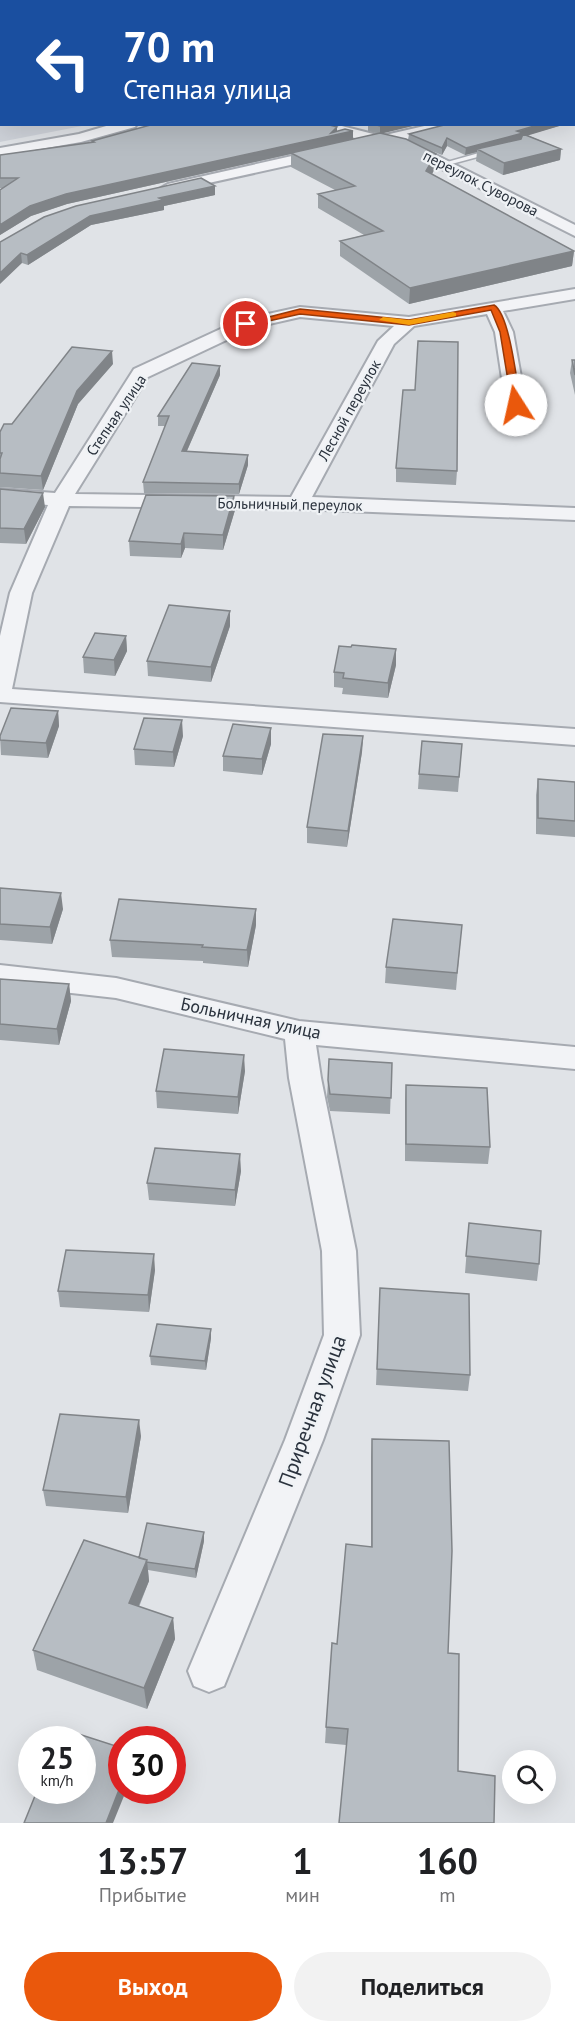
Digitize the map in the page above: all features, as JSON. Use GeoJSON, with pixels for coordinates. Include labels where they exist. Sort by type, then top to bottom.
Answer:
{"type":"FeatureCollection","features":[{"type":"Feature","properties":{"kind":"street"},"geometry":{"type":"LineString","coordinates":[[0,152],[81,138],[123,126]]}},
{"type":"Feature","properties":{"kind":"street","name":"переулок Суворова"},"geometry":{"type":"LineString","coordinates":[[323,126],[411,148],[575,231]]}},
{"type":"Feature","properties":{"kind":"street"},"geometry":{"type":"LineString","coordinates":[[158,191],[446,126]]}},
{"type":"Feature","properties":{"kind":"street","name":"Степная улица"},"geometry":{"type":"LineString","coordinates":[[61,500],[141,373],[246,324],[300,312],[409,322],[575,294]]}},
{"type":"Feature","properties":{"kind":"street"},"geometry":{"type":"LineString","coordinates":[[494,307],[504,332],[516,405]]}},
{"type":"Feature","properties":{"kind":"street","name":"Лесной переулок"},"geometry":{"type":"LineString","coordinates":[[298,503],[387,341],[409,322]]}},
{"type":"Feature","properties":{"kind":"street","name":"Больничный переулок"},"geometry":{"type":"LineString","coordinates":[[0,495],[61,500],[298,503],[575,514]]}},
{"type":"Feature","properties":{"kind":"street"},"geometry":{"type":"LineString","coordinates":[[0,690],[21,593],[61,500]]}},
{"type":"Feature","properties":{"kind":"street"},"geometry":{"type":"LineString","coordinates":[[0,694],[575,737]]}},
{"type":"Feature","properties":{"kind":"street","name":"Больничная улица"},"geometry":{"type":"LineString","coordinates":[[0,975],[116,988],[299,1032],[575,1058]]}},
{"type":"Feature","properties":{"kind":"street","name":"Приречная улица"},"geometry":{"type":"LineString","coordinates":[[209,1671],[304,1440],[342,1335],[339,1251],[305,1078],[299,1032]]}},
{"type":"Feature","properties":{"kind":"lane"},"geometry":{"type":"LineString","coordinates":[[444,164],[507,149]]}},
{"type":"Feature","properties":{"kind":"shaded area"},"geometry":{"type":"Polygon","coordinates":[[[0,126],[82,126],[0,142],[0,126]]]}},
{"type":"Feature","properties":{"kind":"building"},"geometry":{"type":"Polygon","coordinates":[[[147,126],[333,126],[337,127],[331,133],[345,129],[353,131],[66,194],[30,206],[0,225],[0,190],[18,178],[0,178],[0,155],[94,142],[92,141],[147,126]]]}},
{"type":"Feature","properties":{"kind":"building"},"geometry":{"type":"Polygon","coordinates":[[[440,126],[534,126],[517,131],[523,133],[466,148],[447,138],[442,148],[409,134],[440,126]]]}},
{"type":"Feature","properties":{"kind":"building"},"geometry":{"type":"Polygon","coordinates":[[[380,133],[406,139],[436,154],[426,171],[574,251],[410,288],[340,241],[383,231],[318,194],[355,186],[291,153],[380,133]]]}},
{"type":"Feature","properties":{"kind":"building"},"geometry":{"type":"Polygon","coordinates":[[[523,134],[561,149],[504,163],[477,149],[521,139],[523,134]]]}},
{"type":"Feature","properties":{"kind":"building"},"geometry":{"type":"Polygon","coordinates":[[[201,178],[215,186],[90,216],[27,255],[21,253],[0,273],[0,242],[44,217],[76,206],[201,178]]]}},
{"type":"Feature","properties":{"kind":"building"},"geometry":{"type":"Polygon","coordinates":[[[418,341],[458,342],[457,471],[396,468],[403,390],[415,390],[418,341]]]}},
{"type":"Feature","properties":{"kind":"building"},"geometry":{"type":"Polygon","coordinates":[[[72,347],[112,351],[77,391],[41,476],[0,473],[2,453],[0,453],[0,432],[4,424],[12,424],[72,347]]]}},
{"type":"Feature","properties":{"kind":"building"},"geometry":{"type":"Polygon","coordinates":[[[192,363],[220,366],[182,451],[248,455],[239,484],[143,482],[169,416],[158,416],[192,363]]]}},
{"type":"Feature","properties":{"kind":"building"},"geometry":{"type":"Polygon","coordinates":[[[0,489],[43,493],[24,529],[0,528],[0,489]]]}},
{"type":"Feature","properties":{"kind":"building"},"geometry":{"type":"Polygon","coordinates":[[[146,495],[234,496],[223,535],[184,533],[181,544],[129,541],[146,495]]]}},
{"type":"Feature","properties":{"kind":"building"},"geometry":{"type":"Polygon","coordinates":[[[169,605],[230,611],[211,667],[147,661],[169,605]]]}},
{"type":"Feature","properties":{"kind":"building"},"geometry":{"type":"Polygon","coordinates":[[[95,633],[126,636],[114,660],[83,657],[95,633]]]}},
{"type":"Feature","properties":{"kind":"building"},"geometry":{"type":"Polygon","coordinates":[[[352,645],[396,649],[388,683],[343,678],[344,673],[334,672],[339,646],[351,647],[352,645]]]}},
{"type":"Feature","properties":{"kind":"building"},"geometry":{"type":"Polygon","coordinates":[[[11,708],[58,711],[46,743],[0,740],[11,708]]]}},
{"type":"Feature","properties":{"kind":"building"},"geometry":{"type":"Polygon","coordinates":[[[144,718],[182,720],[173,752],[134,749],[144,718]]]}},
{"type":"Feature","properties":{"kind":"building"},"geometry":{"type":"Polygon","coordinates":[[[233,724],[271,728],[262,759],[223,756],[233,724]]]}},
{"type":"Feature","properties":{"kind":"building"},"geometry":{"type":"Polygon","coordinates":[[[323,734],[363,736],[348,831],[307,827],[323,734]]]}},
{"type":"Feature","properties":{"kind":"building"},"geometry":{"type":"Polygon","coordinates":[[[422,741],[462,744],[459,777],[419,774],[422,741]]]}},
{"type":"Feature","properties":{"kind":"building"},"geometry":{"type":"Polygon","coordinates":[[[538,779],[575,782],[575,821],[538,818],[538,779]]]}},
{"type":"Feature","properties":{"kind":"building"},"geometry":{"type":"Polygon","coordinates":[[[0,888],[61,893],[50,927],[0,924],[0,888]]]}},
{"type":"Feature","properties":{"kind":"building"},"geometry":{"type":"Polygon","coordinates":[[[119,899],[256,909],[247,950],[110,940],[119,899]]]}},
{"type":"Feature","properties":{"kind":"building"},"geometry":{"type":"Polygon","coordinates":[[[393,919],[462,925],[457,973],[386,967],[393,919]]]}},
{"type":"Feature","properties":{"kind":"building"},"geometry":{"type":"Polygon","coordinates":[[[0,979],[69,984],[57,1029],[0,1024],[0,979]]]}},
{"type":"Feature","properties":{"kind":"building"},"geometry":{"type":"Polygon","coordinates":[[[164,1049],[244,1055],[238,1097],[156,1091],[164,1049]]]}},
{"type":"Feature","properties":{"kind":"building"},"geometry":{"type":"Polygon","coordinates":[[[329,1059],[392,1063],[391,1098],[330,1094],[329,1059]]]}},
{"type":"Feature","properties":{"kind":"building"},"geometry":{"type":"Polygon","coordinates":[[[406,1085],[487,1088],[490,1147],[406,1144],[406,1085]]]}},
{"type":"Feature","properties":{"kind":"building"},"geometry":{"type":"Polygon","coordinates":[[[155,1148],[240,1154],[235,1190],[147,1183],[155,1148]]]}},
{"type":"Feature","properties":{"kind":"building"},"geometry":{"type":"Polygon","coordinates":[[[469,1223],[541,1231],[539,1264],[466,1256],[469,1223]]]}},
{"type":"Feature","properties":{"kind":"building"},"geometry":{"type":"Polygon","coordinates":[[[66,1250],[154,1254],[148,1295],[58,1291],[66,1250]]]}},
{"type":"Feature","properties":{"kind":"building"},"geometry":{"type":"Polygon","coordinates":[[[380,1288],[469,1294],[470,1375],[377,1369],[380,1288]]]}},
{"type":"Feature","properties":{"kind":"building"},"geometry":{"type":"Polygon","coordinates":[[[157,1324],[211,1329],[205,1361],[150,1356],[157,1324]]]}},
{"type":"Feature","properties":{"kind":"building"},"geometry":{"type":"Polygon","coordinates":[[[60,1414],[139,1420],[126,1497],[43,1490],[60,1414]]]}},
{"type":"Feature","properties":{"kind":"building"},"geometry":{"type":"Polygon","coordinates":[[[372,1439],[449,1441],[452,1551],[448,1653],[459,1654],[458,1771],[495,1776],[494,1823],[339,1823],[348,1729],[326,1727],[332,1643],[337,1644],[346,1544],[372,1547],[372,1439]]]}},
{"type":"Feature","properties":{"kind":"building"},"geometry":{"type":"Polygon","coordinates":[[[147,1523],[204,1532],[195,1569],[146,1562],[147,1560],[139,1558],[147,1523]]]}},
{"type":"Feature","properties":{"kind":"building"},"geometry":{"type":"Polygon","coordinates":[[[84,1540],[147,1560],[129,1603],[173,1618],[144,1688],[33,1650],[84,1540]]]}},
{"type":"Feature","properties":{"kind":"building"},"geometry":{"type":"Polygon","coordinates":[[[96,1740],[108,1743],[108,1804],[113,1804],[106,1823],[24,1823],[32,1804],[96,1804],[96,1740]]]}},
{"type":"Feature","properties":{"kind":"slow traffic"},"geometry":{"type":"LineString","coordinates":[[383,320],[409,322],[453,314]]}},
{"type":"Feature","properties":{"kind":"route"},"geometry":{"type":"LineString","coordinates":[[246,324],[300,312],[409,322],[494,307],[504,332],[516,405]]}}]}
